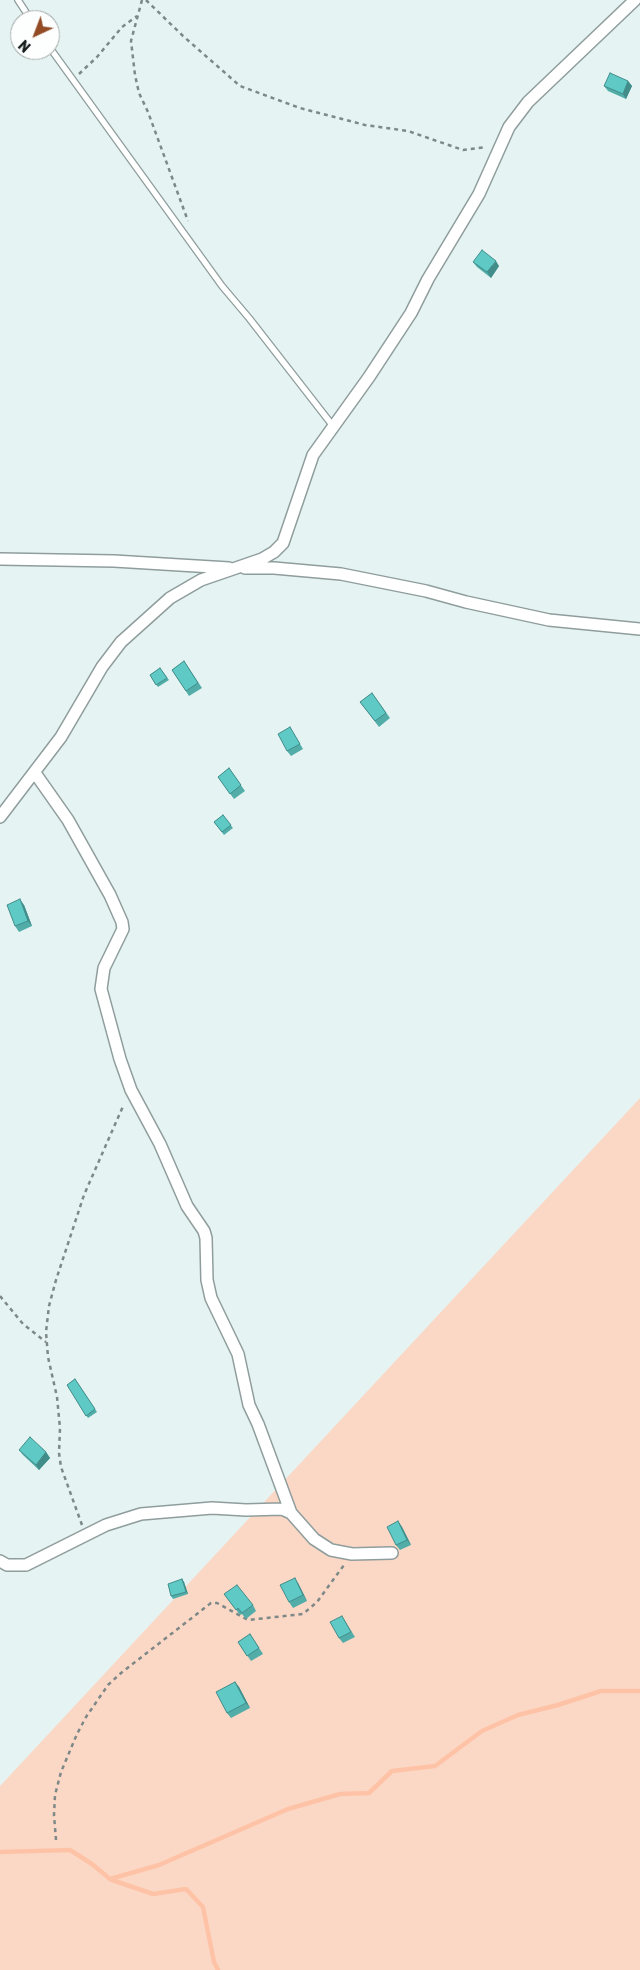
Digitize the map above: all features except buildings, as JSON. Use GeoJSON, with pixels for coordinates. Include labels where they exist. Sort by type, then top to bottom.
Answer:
{"type":"FeatureCollection","features":[{"type":"Feature","properties":{"kind":"street"},"geometry":{"type":"LineString","coordinates":[[0,817],[35,773],[74,718],[102,666],[121,642],[170,598],[201,580],[262,559],[274,552],[283,543],[313,455],[369,377],[411,313],[437,264],[479,194],[509,127],[528,102],[635,0]]}},
{"type":"Feature","properties":{"kind":"street"},"geometry":{"type":"LineString","coordinates":[[0,559],[114,561],[234,568],[274,568],[341,574],[426,591],[466,602],[549,620],[640,629]]}},
{"type":"Feature","properties":{"kind":"street"},"geometry":{"type":"LineString","coordinates":[[35,773],[68,820],[110,895],[122,922],[123,929],[104,968],[101,989],[120,1059],[131,1090],[160,1144],[187,1206],[204,1231],[206,1238],[207,1280],[211,1298],[238,1354],[249,1406],[258,1424],[291,1513]]}},
{"type":"Feature","properties":{"kind":"street"},"geometry":{"type":"LineString","coordinates":[[0,1562],[7,1565],[26,1565],[106,1525],[140,1514],[212,1508],[246,1510],[282,1509],[291,1513],[321,1544],[331,1550],[352,1554],[392,1553]]}},
{"type":"Feature","properties":{"kind":"lane"},"geometry":{"type":"LineString","coordinates":[[59,60],[222,286],[333,426]]}},
{"type":"Feature","properties":{"kind":"path"},"geometry":{"type":"LineString","coordinates":[[142,0],[131,40],[135,75],[139,93],[188,221]]}},
{"type":"Feature","properties":{"kind":"path"},"geometry":{"type":"LineString","coordinates":[[146,0],[182,36],[240,86],[300,108],[365,125],[408,131],[463,150],[502,144]]}},
{"type":"Feature","properties":{"kind":"path"},"geometry":{"type":"LineString","coordinates":[[72,79],[87,67],[122,27],[138,15]]}},
{"type":"Feature","properties":{"kind":"path"},"geometry":{"type":"LineString","coordinates":[[86,1535],[58,1453],[60,1428],[57,1397],[46,1342],[50,1306],[56,1280],[84,1195],[131,1090]]}},
{"type":"Feature","properties":{"kind":"path"},"geometry":{"type":"LineString","coordinates":[[0,1296],[23,1324],[46,1342]]}},
{"type":"Feature","properties":{"kind":"path"},"geometry":{"type":"LineString","coordinates":[[56,1840],[54,1802],[61,1772],[86,1716],[108,1685],[211,1604],[217,1603],[248,1620],[302,1614],[316,1602],[352,1554]]}},
{"type":"Feature","properties":{"kind":"shaded area"},"geometry":{"type":"Polygon","coordinates":[[[640,1098],[640,1970],[0,1970],[0,1786],[640,1098]]]}},
{"type":"Feature","properties":{"kind":"waterway"},"geometry":{"type":"LineString","coordinates":[[0,1852],[70,1850],[92,1864],[110,1879],[159,1865],[288,1809],[340,1794],[369,1793],[392,1771],[435,1766],[482,1731],[518,1715],[558,1705],[601,1691],[640,1691]]}},
{"type":"Feature","properties":{"kind":"waterway"},"geometry":{"type":"LineString","coordinates":[[112,1880],[153,1894],[186,1889],[203,1907],[214,1962],[218,1970]]}}]}
